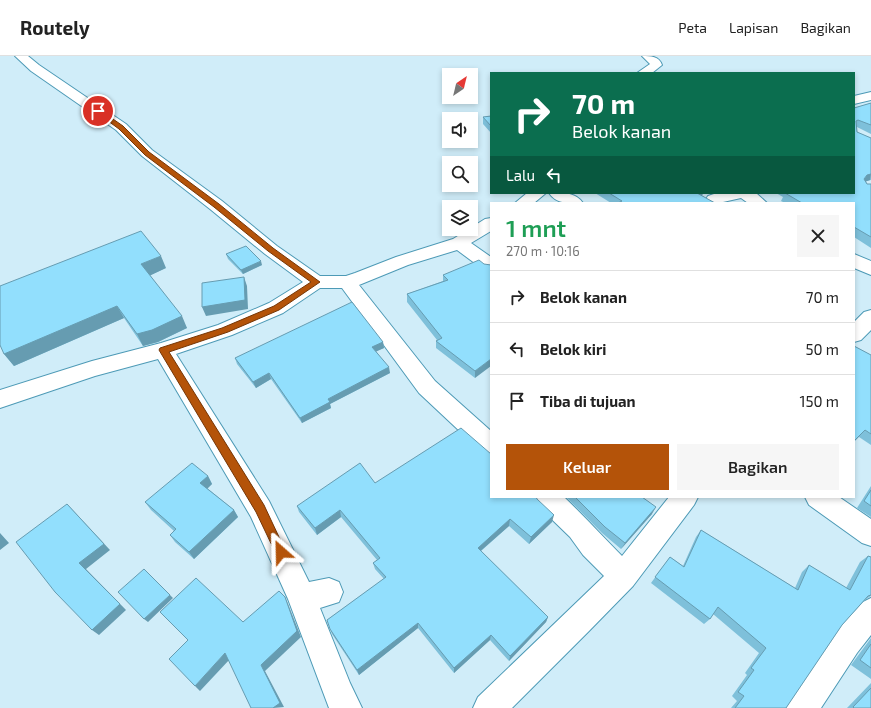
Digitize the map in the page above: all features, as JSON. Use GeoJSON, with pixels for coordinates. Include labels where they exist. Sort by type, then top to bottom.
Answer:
{"type":"FeatureCollection","features":[{"type":"Feature","properties":{"kind":"street"},"geometry":{"type":"LineString","coordinates":[[21,56],[35,68],[121,127],[147,153],[216,205],[271,250],[316,282]]}},
{"type":"Feature","properties":{"kind":"street"},"geometry":{"type":"LineString","coordinates":[[645,72],[656,65],[648,56]]}},
{"type":"Feature","properties":{"kind":"street"},"geometry":{"type":"LineString","coordinates":[[855,100],[871,96]]}},
{"type":"Feature","properties":{"kind":"street"},"geometry":{"type":"LineString","coordinates":[[524,202],[536,194]]}},
{"type":"Feature","properties":{"kind":"street"},"geometry":{"type":"LineString","coordinates":[[559,194],[574,202]]}},
{"type":"Feature","properties":{"kind":"street"},"geometry":{"type":"LineString","coordinates":[[715,202],[714,199],[735,194]]}},
{"type":"Feature","properties":{"kind":"street"},"geometry":{"type":"LineString","coordinates":[[746,194],[758,202]]}},
{"type":"Feature","properties":{"kind":"street"},"geometry":{"type":"LineString","coordinates":[[0,399],[92,369],[164,350],[225,330],[276,308],[316,282],[347,282],[362,277],[402,261],[459,243],[490,224]]}},
{"type":"Feature","properties":{"kind":"street"},"geometry":{"type":"LineString","coordinates":[[459,243],[490,265]]}},
{"type":"Feature","properties":{"kind":"street"},"geometry":{"type":"LineString","coordinates":[[855,261],[871,270]]}},
{"type":"Feature","properties":{"kind":"street"},"geometry":{"type":"LineString","coordinates":[[347,282],[427,387],[490,445]]}},
{"type":"Feature","properties":{"kind":"street"},"geometry":{"type":"LineString","coordinates":[[855,333],[871,317]]}},
{"type":"Feature","properties":{"kind":"street"},"geometry":{"type":"LineString","coordinates":[[164,350],[260,508],[315,594],[338,692],[346,708]]}},
{"type":"Feature","properties":{"kind":"street"},"geometry":{"type":"LineString","coordinates":[[547,498],[579,528],[592,546],[622,576]]}},
{"type":"Feature","properties":{"kind":"street"},"geometry":{"type":"LineString","coordinates":[[489,708],[579,621],[622,576],[684,498]]}},
{"type":"Feature","properties":{"kind":"street"},"geometry":{"type":"LineString","coordinates":[[819,498],[871,534]]}},
{"type":"Feature","properties":{"kind":"street"},"geometry":{"type":"LineString","coordinates":[[802,708],[846,642],[871,613]]}},
{"type":"Feature","properties":{"kind":"building"},"geometry":{"type":"Polygon","coordinates":[[[871,103],[871,125],[858,120],[856,121],[857,132],[871,138],[871,174],[867,175],[864,179],[867,184],[871,184],[871,237],[855,228],[855,202],[800,202],[787,194],[855,194],[855,108],[871,103]]]}},
{"type":"Feature","properties":{"kind":"building"},"geometry":{"type":"Polygon","coordinates":[[[490,116],[490,125],[483,117],[490,116]]]}},
{"type":"Feature","properties":{"kind":"building"},"geometry":{"type":"Polygon","coordinates":[[[611,194],[699,194],[713,202],[620,202],[622,201],[611,194]]]}},
{"type":"Feature","properties":{"kind":"building"},"geometry":{"type":"Polygon","coordinates":[[[141,231],[161,256],[141,264],[182,316],[152,330],[137,334],[117,306],[4,354],[0,345],[0,286],[141,231]]]}},
{"type":"Feature","properties":{"kind":"building"},"geometry":{"type":"Polygon","coordinates":[[[246,246],[261,261],[241,270],[226,254],[246,246]]]}},
{"type":"Feature","properties":{"kind":"building"},"geometry":{"type":"Polygon","coordinates":[[[479,260],[484,264],[490,265],[490,360],[475,371],[436,341],[442,338],[407,294],[448,280],[443,275],[479,260]]]}},
{"type":"Feature","properties":{"kind":"building"},"geometry":{"type":"Polygon","coordinates":[[[244,277],[245,300],[202,307],[202,283],[244,277]]]}},
{"type":"Feature","properties":{"kind":"building"},"geometry":{"type":"Polygon","coordinates":[[[352,302],[383,342],[372,347],[389,367],[328,399],[330,402],[300,418],[269,373],[253,382],[235,358],[352,302]]]}},
{"type":"Feature","properties":{"kind":"building"},"geometry":{"type":"Polygon","coordinates":[[[855,347],[871,355],[871,434],[865,430],[855,440],[855,347]]]}},
{"type":"Feature","properties":{"kind":"building"},"geometry":{"type":"Polygon","coordinates":[[[461,428],[490,453],[490,498],[536,498],[554,515],[531,537],[510,519],[478,548],[548,617],[510,656],[491,635],[454,668],[418,623],[357,670],[330,629],[327,620],[386,577],[373,563],[380,558],[340,510],[315,528],[297,506],[360,463],[375,483],[461,428]]]}},
{"type":"Feature","properties":{"kind":"building"},"geometry":{"type":"Polygon","coordinates":[[[192,463],[208,476],[200,483],[234,510],[189,552],[170,535],[176,529],[145,502],[192,463]]]}},
{"type":"Feature","properties":{"kind":"building"},"geometry":{"type":"Polygon","coordinates":[[[871,490],[871,506],[864,501],[871,490]]]}},
{"type":"Feature","properties":{"kind":"building"},"geometry":{"type":"Polygon","coordinates":[[[576,498],[643,498],[656,507],[625,543],[605,527],[576,498]]]}},
{"type":"Feature","properties":{"kind":"building"},"geometry":{"type":"Polygon","coordinates":[[[67,504],[104,544],[79,563],[120,604],[92,630],[55,592],[16,542],[67,504]]]}},
{"type":"Feature","properties":{"kind":"building"},"geometry":{"type":"Polygon","coordinates":[[[701,530],[798,590],[809,565],[850,590],[868,556],[871,557],[871,595],[868,596],[842,625],[786,708],[735,708],[744,696],[738,692],[754,670],[751,668],[766,648],[718,607],[710,619],[655,577],[670,557],[684,567],[701,530]]]}},
{"type":"Feature","properties":{"kind":"building"},"geometry":{"type":"Polygon","coordinates":[[[144,569],[170,595],[144,619],[118,592],[144,569]]]}},
{"type":"Feature","properties":{"kind":"building"},"geometry":{"type":"Polygon","coordinates":[[[196,578],[243,622],[279,591],[285,597],[297,631],[261,665],[280,703],[273,708],[251,708],[225,653],[195,686],[169,659],[188,640],[160,612],[196,578]]]}},
{"type":"Feature","properties":{"kind":"building"},"geometry":{"type":"Polygon","coordinates":[[[871,644],[871,668],[860,660],[871,644]]]}},
{"type":"Feature","properties":{"kind":"building"},"geometry":{"type":"Polygon","coordinates":[[[871,688],[871,708],[854,708],[853,707],[871,688]]]}},
{"type":"Feature","properties":{"kind":"route"},"geometry":{"type":"LineString","coordinates":[[98,111],[121,127],[147,153],[216,205],[271,250],[316,282],[276,308],[225,330],[164,350],[260,508],[281,552]]}}]}
